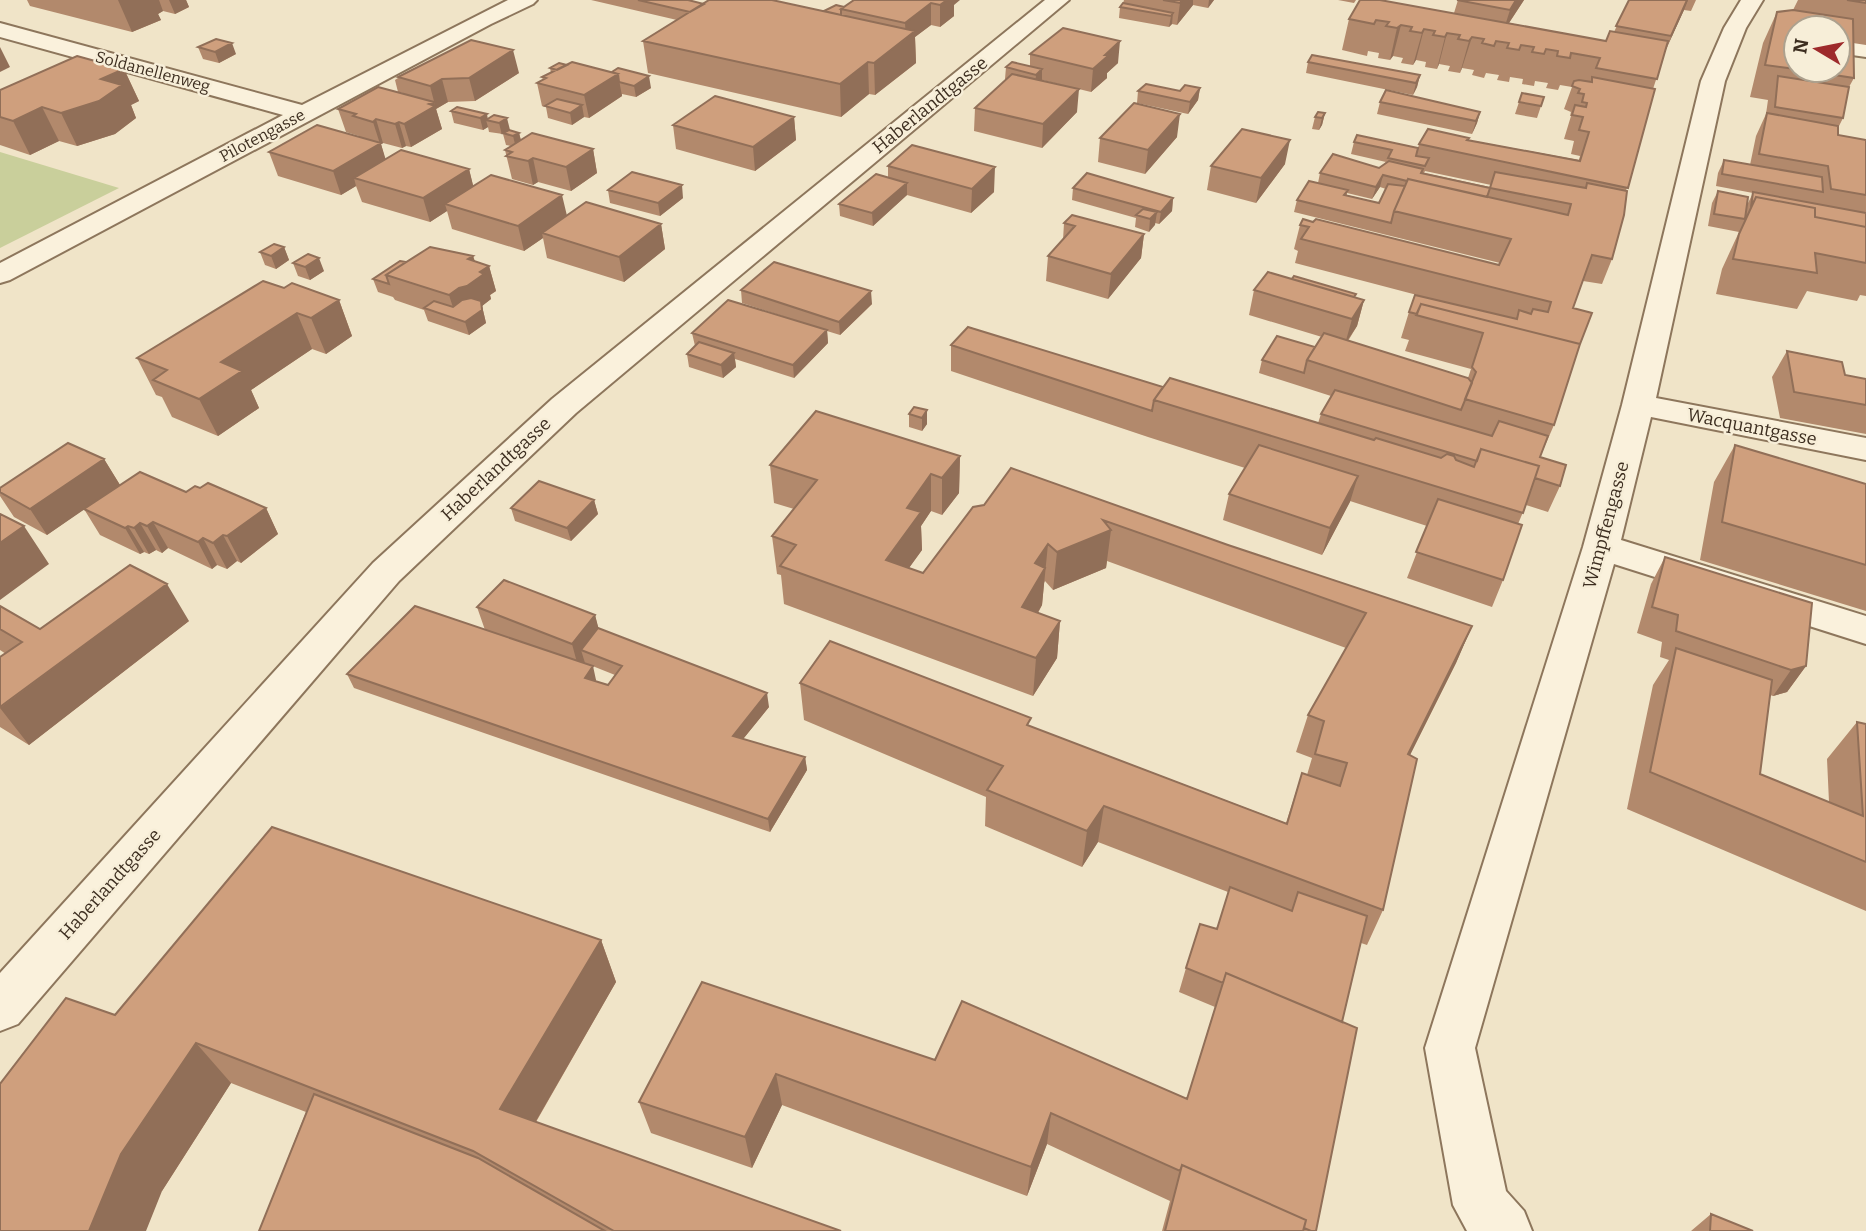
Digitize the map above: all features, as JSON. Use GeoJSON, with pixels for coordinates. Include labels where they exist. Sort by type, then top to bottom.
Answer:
{"type":"FeatureCollection","features":[{"type":"Feature","properties":{"kind":"street","name":"Pilotengasse"},"geometry":{"type":"LineString","coordinates":[[0,274],[483,19],[526,0]]}},
{"type":"Feature","properties":{"kind":"street","name":"Haberlandtgasse"},"geometry":{"type":"LineString","coordinates":[[0,1008],[386,572],[564,406],[1058,0]]}},
{"type":"Feature","properties":{"kind":"street","name":"Wimpffengasse"},"geometry":{"type":"LineString","coordinates":[[1504,1231],[1481,1205],[1450,1048],[1601,547],[1638,405],[1713,81],[1748,30],[1752,0]]}},
{"type":"Feature","properties":{"kind":"street","name":"Soldanellenweg"},"geometry":{"type":"LineString","coordinates":[[0,30],[305,113]]}},
{"type":"Feature","properties":{"kind":"street","name":"Wacquantgasse"},"geometry":{"type":"LineString","coordinates":[[1638,405],[1866,449]]}},
{"type":"Feature","properties":{"kind":"street"},"geometry":{"type":"LineString","coordinates":[[1601,547],[1866,630]]}},
{"type":"Feature","properties":{"kind":"green space"},"geometry":{"type":"Polygon","coordinates":[[[0,152],[119,188],[0,248],[0,152]]]}},
{"type":"Feature","properties":{"kind":"building"},"geometry":{"type":"Polygon","coordinates":[[[638,0],[688,0],[704,4],[690,12],[638,0]]]}},
{"type":"Feature","properties":{"kind":"building"},"geometry":{"type":"Polygon","coordinates":[[[709,0],[772,0],[915,31],[874,63],[868,62],[840,84],[643,41],[709,0]]]}},
{"type":"Feature","properties":{"kind":"building"},"geometry":{"type":"Polygon","coordinates":[[[854,0],[947,0],[940,5],[931,3],[905,23],[841,9],[854,0]]]}},
{"type":"Feature","properties":{"kind":"building"},"geometry":{"type":"Polygon","coordinates":[[[1360,0],[1380,0],[1606,41],[1610,31],[1668,41],[1657,79],[1596,68],[1600,58],[1571,53],[1570,58],[1557,56],[1558,51],[1546,49],[1544,54],[1532,52],[1534,47],[1521,45],[1519,50],[1507,48],[1509,43],[1496,41],[1494,46],[1482,43],[1484,39],[1472,37],[1469,41],[1458,39],[1460,35],[1447,33],[1445,37],[1433,35],[1435,31],[1424,29],[1422,33],[1410,31],[1412,27],[1386,26],[1389,22],[1376,20],[1374,24],[1349,19],[1360,0]]]}},
{"type":"Feature","properties":{"kind":"building"},"geometry":{"type":"Polygon","coordinates":[[[1457,0],[1516,0],[1510,10],[1457,0]]]}},
{"type":"Feature","properties":{"kind":"building"},"geometry":{"type":"Polygon","coordinates":[[[1629,0],[1687,0],[1671,36],[1616,26],[1629,0]]]}},
{"type":"Feature","properties":{"kind":"building"},"geometry":{"type":"Polygon","coordinates":[[[1123,3],[1173,13],[1171,16],[1120,7],[1123,3]]]}},
{"type":"Feature","properties":{"kind":"building"},"geometry":{"type":"Polygon","coordinates":[[[836,5],[844,7],[841,9],[841,15],[824,11],[836,5]]]}},
{"type":"Feature","properties":{"kind":"building"},"geometry":{"type":"Polygon","coordinates":[[[1793,10],[1820,14],[1782,14],[1782,67],[1765,65],[1777,12],[1793,10]]]}},
{"type":"Feature","properties":{"kind":"building"},"geometry":{"type":"Polygon","coordinates":[[[1852,19],[1853,19],[1852,78],[1852,19]]]}},
{"type":"Feature","properties":{"kind":"building"},"geometry":{"type":"Polygon","coordinates":[[[1063,28],[1120,41],[1093,69],[1030,54],[1063,28]]]}},
{"type":"Feature","properties":{"kind":"building"},"geometry":{"type":"Polygon","coordinates":[[[216,39],[232,43],[215,52],[198,47],[216,39]]]}},
{"type":"Feature","properties":{"kind":"building"},"geometry":{"type":"Polygon","coordinates":[[[471,40],[513,50],[469,78],[442,79],[430,86],[398,77],[471,40]]]}},
{"type":"Feature","properties":{"kind":"building"},"geometry":{"type":"Polygon","coordinates":[[[1312,55],[1420,75],[1416,83],[1308,62],[1312,55]]]}},
{"type":"Feature","properties":{"kind":"building"},"geometry":{"type":"Polygon","coordinates":[[[77,56],[124,69],[101,79],[122,85],[99,101],[61,113],[42,107],[13,121],[0,117],[0,90],[77,56]]]}},
{"type":"Feature","properties":{"kind":"building"},"geometry":{"type":"Polygon","coordinates":[[[572,62],[618,74],[584,95],[537,83],[546,78],[542,77],[572,62]]]}},
{"type":"Feature","properties":{"kind":"building"},"geometry":{"type":"Polygon","coordinates":[[[1012,62],[1042,69],[1036,75],[1006,67],[1012,62]]]}},
{"type":"Feature","properties":{"kind":"building"},"geometry":{"type":"Polygon","coordinates":[[[559,63],[567,65],[557,70],[550,68],[559,63]]]}},
{"type":"Feature","properties":{"kind":"building"},"geometry":{"type":"Polygon","coordinates":[[[618,68],[649,76],[634,86],[619,82],[618,74],[612,72],[618,68]]]}},
{"type":"Feature","properties":{"kind":"building"},"geometry":{"type":"Polygon","coordinates":[[[1012,74],[1079,89],[1043,124],[975,108],[1012,74]]]}},
{"type":"Feature","properties":{"kind":"building"},"geometry":{"type":"Polygon","coordinates":[[[1778,76],[1782,77],[1782,84],[1830,84],[1849,87],[1843,118],[1775,107],[1778,76]]]}},
{"type":"Feature","properties":{"kind":"building"},"geometry":{"type":"Polygon","coordinates":[[[1592,77],[1655,89],[1628,188],[1419,144],[1428,129],[1469,138],[1467,140],[1580,161],[1589,132],[1579,130],[1583,117],[1572,115],[1575,105],[1586,107],[1587,103],[1582,102],[1584,94],[1578,93],[1580,89],[1572,86],[1574,81],[1579,80],[1592,82],[1592,77]]]}},
{"type":"Feature","properties":{"kind":"building"},"geometry":{"type":"Polygon","coordinates":[[[1146,84],[1180,91],[1185,85],[1200,88],[1190,102],[1138,91],[1146,84]]]}},
{"type":"Feature","properties":{"kind":"building"},"geometry":{"type":"Polygon","coordinates":[[[378,87],[434,102],[429,104],[435,106],[404,124],[376,119],[373,122],[338,109],[378,87]]]}},
{"type":"Feature","properties":{"kind":"building"},"geometry":{"type":"Polygon","coordinates":[[[1386,90],[1480,112],[1476,121],[1380,102],[1386,90]]]}},
{"type":"Feature","properties":{"kind":"building"},"geometry":{"type":"Polygon","coordinates":[[[1522,93],[1544,97],[1541,106],[1519,102],[1522,93]]]}},
{"type":"Feature","properties":{"kind":"building"},"geometry":{"type":"Polygon","coordinates":[[[715,96],[794,117],[753,147],[673,125],[715,96]]]}},
{"type":"Feature","properties":{"kind":"building"},"geometry":{"type":"Polygon","coordinates":[[[557,99],[582,105],[570,113],[545,106],[557,99]]]}},
{"type":"Feature","properties":{"kind":"building"},"geometry":{"type":"Polygon","coordinates":[[[1134,103],[1180,114],[1148,150],[1100,138],[1134,103]]]}},
{"type":"Feature","properties":{"kind":"building"},"geometry":{"type":"Polygon","coordinates":[[[457,107],[487,114],[480,118],[451,111],[457,107]]]}},
{"type":"Feature","properties":{"kind":"building"},"geometry":{"type":"Polygon","coordinates":[[[1318,112],[1325,113],[1322,118],[1315,117],[1318,112]]]}},
{"type":"Feature","properties":{"kind":"building"},"geometry":{"type":"Polygon","coordinates":[[[1767,113],[1838,126],[1838,135],[1866,140],[1866,195],[1831,189],[1828,166],[1759,154],[1767,113]]]}},
{"type":"Feature","properties":{"kind":"building"},"geometry":{"type":"Polygon","coordinates":[[[494,115],[507,118],[499,123],[486,120],[494,115]]]}},
{"type":"Feature","properties":{"kind":"building"},"geometry":{"type":"Polygon","coordinates":[[[317,125],[381,143],[333,171],[269,152],[317,125]]]}},
{"type":"Feature","properties":{"kind":"building"},"geometry":{"type":"Polygon","coordinates":[[[1242,129],[1290,140],[1261,178],[1211,166],[1242,129]]]}},
{"type":"Feature","properties":{"kind":"building"},"geometry":{"type":"Polygon","coordinates":[[[509,130],[519,133],[513,136],[503,133],[509,130]]]}},
{"type":"Feature","properties":{"kind":"building"},"geometry":{"type":"Polygon","coordinates":[[[532,133],[593,149],[566,167],[533,158],[528,161],[506,156],[512,152],[505,150],[532,133]]]}},
{"type":"Feature","properties":{"kind":"building"},"geometry":{"type":"Polygon","coordinates":[[[1357,135],[1418,148],[1416,156],[1429,158],[1425,166],[1388,158],[1392,150],[1354,142],[1357,135]]]}},
{"type":"Feature","properties":{"kind":"building"},"geometry":{"type":"Polygon","coordinates":[[[912,145],[995,167],[972,189],[888,166],[912,145]]]}},
{"type":"Feature","properties":{"kind":"building"},"geometry":{"type":"Polygon","coordinates":[[[401,150],[469,169],[423,198],[354,178],[401,150]]]}},
{"type":"Feature","properties":{"kind":"building"},"geometry":{"type":"Polygon","coordinates":[[[1333,154],[1379,168],[1389,161],[1423,169],[1421,173],[1490,188],[1487,197],[1383,175],[1376,187],[1320,173],[1333,154]]]}},
{"type":"Feature","properties":{"kind":"building"},"geometry":{"type":"Polygon","coordinates":[[[1724,160],[1822,177],[1823,192],[1722,174],[1724,160]]]}},
{"type":"Feature","properties":{"kind":"building"},"geometry":{"type":"Polygon","coordinates":[[[632,172],[682,185],[658,203],[608,190],[632,172]]]}},
{"type":"Feature","properties":{"kind":"building"},"geometry":{"type":"Polygon","coordinates":[[[1495,172],[1586,188],[1587,183],[1627,191],[1624,215],[1612,259],[1592,255],[1573,308],[1592,313],[1580,344],[1421,304],[1417,314],[1409,312],[1415,295],[1517,319],[1519,310],[1531,314],[1533,309],[1548,312],[1551,302],[1301,239],[1309,227],[1300,225],[1303,219],[1313,222],[1316,219],[1499,265],[1511,239],[1394,211],[1408,179],[1568,215],[1571,204],[1490,188],[1495,172]]]}},
{"type":"Feature","properties":{"kind":"building"},"geometry":{"type":"Polygon","coordinates":[[[1087,173],[1173,198],[1161,212],[1073,188],[1087,173]]]}},
{"type":"Feature","properties":{"kind":"building"},"geometry":{"type":"Polygon","coordinates":[[[876,174],[907,183],[872,213],[839,204],[876,174]]]}},
{"type":"Feature","properties":{"kind":"building"},"geometry":{"type":"Polygon","coordinates":[[[491,175],[562,195],[518,226],[445,204],[491,175]]]}},
{"type":"Feature","properties":{"kind":"building"},"geometry":{"type":"Polygon","coordinates":[[[1309,181],[1348,190],[1344,195],[1379,203],[1388,184],[1405,186],[1391,223],[1297,200],[1309,181]]]}},
{"type":"Feature","properties":{"kind":"building"},"geometry":{"type":"Polygon","coordinates":[[[1718,191],[1748,197],[1745,219],[1714,214],[1718,191]]]}},
{"type":"Feature","properties":{"kind":"building"},"geometry":{"type":"Polygon","coordinates":[[[1753,192],[1866,213],[1866,227],[1815,217],[1815,208],[1756,197],[1751,207],[1753,192]]]}},
{"type":"Feature","properties":{"kind":"building"},"geometry":{"type":"Polygon","coordinates":[[[1756,197],[1815,208],[1815,217],[1866,227],[1866,263],[1815,253],[1817,273],[1733,259],[1739,234],[1756,197]]]}},
{"type":"Feature","properties":{"kind":"building"},"geometry":{"type":"Polygon","coordinates":[[[586,202],[661,224],[619,257],[542,233],[586,202]]]}},
{"type":"Feature","properties":{"kind":"building"},"geometry":{"type":"Polygon","coordinates":[[[1143,209],[1157,212],[1150,219],[1136,215],[1143,209]]]}},
{"type":"Feature","properties":{"kind":"building"},"geometry":{"type":"Polygon","coordinates":[[[1072,215],[1144,234],[1111,274],[1048,256],[1075,226],[1064,223],[1072,215]]]}},
{"type":"Feature","properties":{"kind":"building"},"geometry":{"type":"Polygon","coordinates":[[[274,244],[284,247],[271,256],[260,252],[274,244]]]}},
{"type":"Feature","properties":{"kind":"building"},"geometry":{"type":"Polygon","coordinates":[[[430,247],[473,256],[468,259],[489,266],[480,272],[484,274],[449,295],[386,275],[430,247]]]}},
{"type":"Feature","properties":{"kind":"building"},"geometry":{"type":"Polygon","coordinates":[[[308,254],[319,258],[305,267],[293,263],[308,254]]]}},
{"type":"Feature","properties":{"kind":"building"},"geometry":{"type":"Polygon","coordinates":[[[400,261],[406,262],[386,275],[389,284],[373,279],[400,261]]]}},
{"type":"Feature","properties":{"kind":"building"},"geometry":{"type":"Polygon","coordinates":[[[774,262],[871,291],[839,322],[741,290],[774,262]]]}},
{"type":"Feature","properties":{"kind":"building"},"geometry":{"type":"Polygon","coordinates":[[[1268,272],[1364,300],[1352,319],[1254,290],[1268,272]]]}},
{"type":"Feature","properties":{"kind":"building"},"geometry":{"type":"Polygon","coordinates":[[[1294,276],[1356,294],[1354,297],[1292,279],[1294,276]]]}},
{"type":"Feature","properties":{"kind":"building"},"geometry":{"type":"Polygon","coordinates":[[[263,281],[284,288],[292,283],[339,300],[311,318],[297,313],[221,362],[242,371],[199,399],[153,380],[167,370],[137,358],[263,281]]]}},
{"type":"Feature","properties":{"kind":"building"},"geometry":{"type":"Polygon","coordinates":[[[471,298],[481,301],[482,310],[465,322],[424,308],[434,301],[453,307],[462,300],[471,298]]]}},
{"type":"Feature","properties":{"kind":"building"},"geometry":{"type":"Polygon","coordinates":[[[728,300],[827,330],[793,365],[692,333],[728,300]]]}},
{"type":"Feature","properties":{"kind":"building"},"geometry":{"type":"Polygon","coordinates":[[[1421,304],[1580,344],[1554,425],[1465,399],[1476,372],[1472,367],[1483,333],[1416,315],[1421,304]]]}},
{"type":"Feature","properties":{"kind":"building"},"geometry":{"type":"Polygon","coordinates":[[[968,327],[1163,387],[1154,400],[1152,411],[951,345],[968,327]]]}},
{"type":"Feature","properties":{"kind":"building"},"geometry":{"type":"Polygon","coordinates":[[[1324,333],[1468,378],[1472,383],[1461,410],[1307,360],[1324,333]]]}},
{"type":"Feature","properties":{"kind":"building"},"geometry":{"type":"Polygon","coordinates":[[[1277,336],[1315,347],[1307,360],[1304,373],[1262,360],[1277,336]]]}},
{"type":"Feature","properties":{"kind":"building"},"geometry":{"type":"Polygon","coordinates":[[[699,342],[734,353],[721,365],[687,354],[699,342]]]}},
{"type":"Feature","properties":{"kind":"building"},"geometry":{"type":"Polygon","coordinates":[[[1787,351],[1842,362],[1845,375],[1866,379],[1866,405],[1794,392],[1787,351]]]}},
{"type":"Feature","properties":{"kind":"building"},"geometry":{"type":"Polygon","coordinates":[[[1170,378],[1374,440],[1376,438],[1441,458],[1447,454],[1454,456],[1456,460],[1474,467],[1481,449],[1539,466],[1523,513],[1154,400],[1170,378]]]}},
{"type":"Feature","properties":{"kind":"building"},"geometry":{"type":"Polygon","coordinates":[[[1335,390],[1492,436],[1499,421],[1548,436],[1540,457],[1566,465],[1560,486],[1535,478],[1539,466],[1481,449],[1477,461],[1321,414],[1335,390]]]}},
{"type":"Feature","properties":{"kind":"building"},"geometry":{"type":"Polygon","coordinates":[[[914,407],[927,410],[922,418],[909,414],[914,407]]]}},
{"type":"Feature","properties":{"kind":"building"},"geometry":{"type":"Polygon","coordinates":[[[816,411],[960,456],[942,478],[931,474],[907,508],[921,512],[886,560],[923,573],[973,507],[984,505],[1011,468],[1228,545],[1472,626],[1408,754],[1417,759],[1383,910],[1104,806],[1087,831],[987,790],[1003,766],[800,683],[830,641],[1031,718],[1027,725],[1287,824],[1302,773],[1340,786],[1347,763],[1315,754],[1324,721],[1308,715],[1366,613],[1103,520],[1111,530],[1057,552],[1048,544],[1035,563],[1045,568],[1022,607],[1060,621],[1036,658],[780,566],[796,545],[772,536],[817,480],[770,465],[816,411]]]}},
{"type":"Feature","properties":{"kind":"building"},"geometry":{"type":"Polygon","coordinates":[[[68,443],[104,459],[30,509],[0,492],[0,488],[68,443]]]}},
{"type":"Feature","properties":{"kind":"building"},"geometry":{"type":"Polygon","coordinates":[[[1259,445],[1358,476],[1330,528],[1229,494],[1259,445]]]}},
{"type":"Feature","properties":{"kind":"building"},"geometry":{"type":"Polygon","coordinates":[[[1735,445],[1866,484],[1866,565],[1722,522],[1735,445]]]}},
{"type":"Feature","properties":{"kind":"building"},"geometry":{"type":"Polygon","coordinates":[[[140,472],[186,492],[195,486],[200,488],[208,483],[266,508],[213,543],[203,538],[198,542],[153,522],[147,526],[140,523],[134,528],[125,528],[84,509],[140,472]]]}},
{"type":"Feature","properties":{"kind":"building"},"geometry":{"type":"Polygon","coordinates":[[[539,481],[594,500],[567,528],[511,508],[539,481]]]}},
{"type":"Feature","properties":{"kind":"building"},"geometry":{"type":"Polygon","coordinates":[[[1438,499],[1522,525],[1503,580],[1416,552],[1438,499]]]}},
{"type":"Feature","properties":{"kind":"building"},"geometry":{"type":"Polygon","coordinates":[[[0,514],[24,526],[0,543],[0,514]]]}},
{"type":"Feature","properties":{"kind":"building"},"geometry":{"type":"Polygon","coordinates":[[[1665,557],[1812,603],[1806,666],[1791,670],[1676,631],[1678,615],[1652,607],[1665,557]]]}},
{"type":"Feature","properties":{"kind":"building"},"geometry":{"type":"Polygon","coordinates":[[[130,565],[167,584],[0,707],[0,657],[22,642],[0,629],[0,606],[40,629],[130,565]]]}},
{"type":"Feature","properties":{"kind":"building"},"geometry":{"type":"Polygon","coordinates":[[[504,580],[595,615],[572,644],[477,607],[504,580]]]}},
{"type":"Feature","properties":{"kind":"building"},"geometry":{"type":"Polygon","coordinates":[[[415,606],[593,666],[585,678],[608,685],[622,666],[581,650],[598,628],[767,693],[733,736],[805,757],[768,819],[347,674],[415,606]]]}},
{"type":"Feature","properties":{"kind":"building"},"geometry":{"type":"Polygon","coordinates":[[[1676,648],[1772,680],[1760,774],[1863,816],[1857,722],[1866,724],[1866,862],[1650,772],[1676,648]]]}},
{"type":"Feature","properties":{"kind":"building"},"geometry":{"type":"Polygon","coordinates":[[[272,827],[601,940],[500,1109],[841,1231],[614,1231],[473,1151],[196,1043],[121,1154],[89,1231],[0,1231],[0,1084],[66,998],[115,1015],[272,827]]]}},
{"type":"Feature","properties":{"kind":"building"},"geometry":{"type":"Polygon","coordinates":[[[1230,887],[1292,911],[1298,892],[1367,916],[1342,1022],[1226,973],[1223,983],[1186,968],[1200,924],[1217,929],[1230,887]]]}},
{"type":"Feature","properties":{"kind":"building"},"geometry":{"type":"Polygon","coordinates":[[[1226,973],[1357,1028],[1316,1231],[1304,1228],[1306,1220],[1182,1165],[1180,1171],[1051,1113],[1031,1167],[776,1074],[745,1137],[639,1102],[702,982],[935,1060],[962,1001],[1187,1099],[1226,973]]]}},
{"type":"Feature","properties":{"kind":"building"},"geometry":{"type":"Polygon","coordinates":[[[314,1094],[478,1158],[605,1231],[259,1231],[314,1094]]]}},
{"type":"Feature","properties":{"kind":"building"},"geometry":{"type":"Polygon","coordinates":[[[1182,1165],[1306,1220],[1303,1231],[1165,1231],[1182,1165]]]}},
{"type":"Feature","properties":{"kind":"building"},"geometry":{"type":"Polygon","coordinates":[[[1711,1214],[1753,1231],[1710,1231],[1711,1214]]]}}]}
